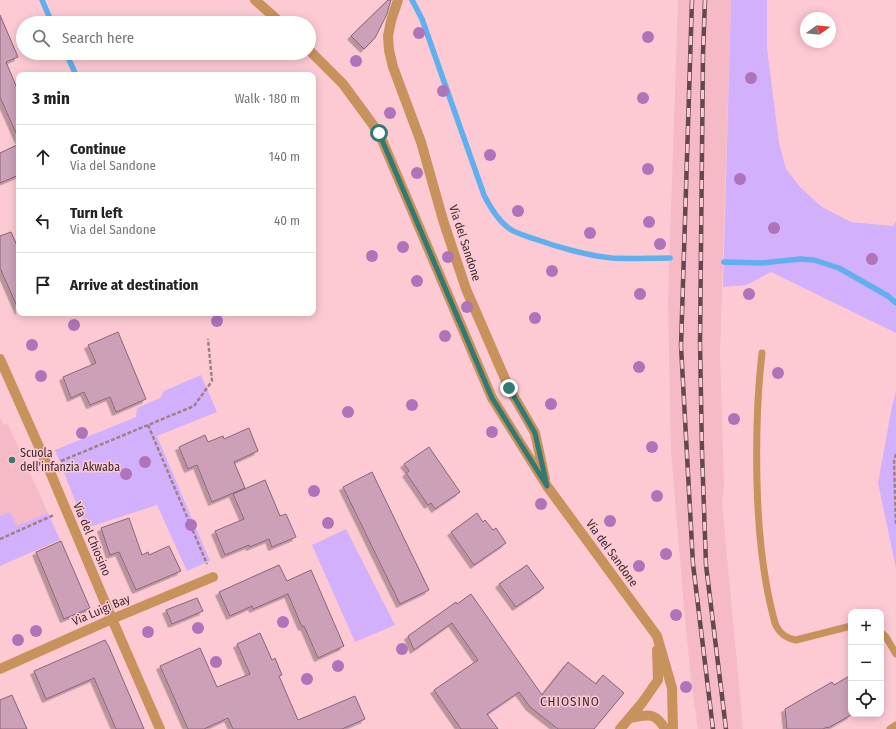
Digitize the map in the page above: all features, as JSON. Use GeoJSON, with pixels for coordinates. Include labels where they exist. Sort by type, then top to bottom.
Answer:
{"type":"FeatureCollection","features":[{"type":"Feature","properties":{"kind":"street"},"geometry":{"type":"LineString","coordinates":[[255,0],[273,16]]}},
{"type":"Feature","properties":{"kind":"street","name":"Via del Sandone"},"geometry":{"type":"LineString","coordinates":[[398,0],[388,36],[389,50],[393,67],[421,142],[466,289],[509,388],[535,433],[547,486]]}},
{"type":"Feature","properties":{"kind":"street","name":"Via del Sandone"},"geometry":{"type":"LineString","coordinates":[[316,57],[343,84],[379,133],[492,398],[547,486],[656,636]]}},
{"type":"Feature","properties":{"kind":"street","name":"Via del Chiosino"},"geometry":{"type":"LineString","coordinates":[[0,359],[160,729]]}},
{"type":"Feature","properties":{"kind":"street","name":"Via Luigi Bay"},"geometry":{"type":"LineString","coordinates":[[0,669],[112,619],[213,577]]}},
{"type":"Feature","properties":{"kind":"street"},"geometry":{"type":"LineString","coordinates":[[620,729],[642,703],[658,680],[656,636]]}},
{"type":"Feature","properties":{"kind":"street"},"geometry":{"type":"LineString","coordinates":[[656,636],[672,688],[673,729]]}},
{"type":"Feature","properties":{"kind":"street"},"geometry":{"type":"LineString","coordinates":[[630,718],[648,715],[659,719],[665,729]]}},
{"type":"Feature","properties":{"kind":"lane"},"geometry":{"type":"LineString","coordinates":[[762,353],[758,384],[756,442],[758,526],[764,574],[775,623],[783,636],[796,640],[848,627]]}},
{"type":"Feature","properties":{"kind":"lane"},"geometry":{"type":"LineString","coordinates":[[884,635],[896,654]]}},
{"type":"Feature","properties":{"kind":"lane"},"geometry":{"type":"LineString","coordinates":[[890,729],[896,725]]}},
{"type":"Feature","properties":{"kind":"path"},"geometry":{"type":"LineString","coordinates":[[48,467],[194,406],[212,381],[208,339]]}},
{"type":"Feature","properties":{"kind":"path"},"geometry":{"type":"LineString","coordinates":[[148,425],[213,577]]}},
{"type":"Feature","properties":{"kind":"path"},"geometry":{"type":"LineString","coordinates":[[896,454],[894,461],[896,525]]}},
{"type":"Feature","properties":{"kind":"path"},"geometry":{"type":"LineString","coordinates":[[0,539],[66,510]]}},
{"type":"Feature","properties":{"kind":"shaded area"},"geometry":{"type":"Polygon","coordinates":[[[678,0],[731,0],[720,354],[724,486],[722,502],[743,729],[698,729],[691,681],[684,608],[671,451],[668,300],[678,0]]]}},
{"type":"Feature","properties":{"kind":"shaded area"},"geometry":{"type":"Polygon","coordinates":[[[731,0],[767,0],[767,48],[779,143],[786,169],[801,188],[822,207],[851,222],[893,226],[896,221],[896,333],[771,272],[746,285],[723,287],[731,0]]]}},
{"type":"Feature","properties":{"kind":"shaded area"},"geometry":{"type":"Polygon","coordinates":[[[201,375],[217,412],[157,436],[210,561],[187,571],[157,505],[86,528],[55,450],[136,417],[137,408],[160,398],[164,391],[201,375]]]}},
{"type":"Feature","properties":{"kind":"shaded area"},"geometry":{"type":"Polygon","coordinates":[[[896,392],[896,568],[878,483],[892,406],[896,392]]]}},
{"type":"Feature","properties":{"kind":"shaded area","name":"Scuola dell'infanzia Akwaba"},"geometry":{"type":"Polygon","coordinates":[[[0,417],[4,425],[8,424],[48,513],[0,534],[0,417]]]}},
{"type":"Feature","properties":{"kind":"shaded area"},"geometry":{"type":"Polygon","coordinates":[[[10,512],[17,526],[48,513],[60,540],[0,566],[0,516],[10,512]]]}},
{"type":"Feature","properties":{"kind":"shaded area"},"geometry":{"type":"Polygon","coordinates":[[[346,529],[395,625],[355,642],[312,545],[346,529]]]}},
{"type":"Feature","properties":{"kind":"building"},"geometry":{"type":"Polygon","coordinates":[[[388,0],[391,0],[387,14],[375,38],[364,49],[351,36],[388,0]]]}},
{"type":"Feature","properties":{"kind":"building"},"geometry":{"type":"Polygon","coordinates":[[[0,15],[16,52],[16,58],[6,62],[16,86],[16,133],[0,97],[0,15]]]}},
{"type":"Feature","properties":{"kind":"building"},"geometry":{"type":"Polygon","coordinates":[[[16,145],[16,176],[0,183],[0,153],[16,145]]]}},
{"type":"Feature","properties":{"kind":"building"},"geometry":{"type":"Polygon","coordinates":[[[11,232],[16,243],[16,304],[0,268],[0,236],[11,232]]]}},
{"type":"Feature","properties":{"kind":"building"},"geometry":{"type":"Polygon","coordinates":[[[118,332],[146,399],[116,412],[110,397],[90,405],[84,392],[71,398],[63,377],[96,363],[88,345],[118,332]]]}},
{"type":"Feature","properties":{"kind":"building"},"geometry":{"type":"Polygon","coordinates":[[[249,428],[258,451],[234,462],[245,488],[212,502],[197,465],[188,469],[179,447],[205,435],[208,442],[223,436],[224,439],[249,428]]]}},
{"type":"Feature","properties":{"kind":"building"},"geometry":{"type":"Polygon","coordinates":[[[429,447],[460,492],[435,509],[431,503],[428,505],[406,473],[409,471],[404,464],[429,447]]]}},
{"type":"Feature","properties":{"kind":"building"},"geometry":{"type":"Polygon","coordinates":[[[372,472],[429,590],[400,604],[343,487],[372,472]]]}},
{"type":"Feature","properties":{"kind":"building"},"geometry":{"type":"Polygon","coordinates":[[[265,480],[280,516],[286,514],[296,537],[272,547],[269,539],[225,555],[215,531],[244,519],[233,494],[265,480]]]}},
{"type":"Feature","properties":{"kind":"building"},"geometry":{"type":"Polygon","coordinates":[[[477,513],[483,522],[485,520],[493,530],[496,528],[506,543],[474,565],[451,532],[477,513]]]}},
{"type":"Feature","properties":{"kind":"building"},"geometry":{"type":"Polygon","coordinates":[[[129,518],[142,555],[148,552],[149,555],[169,546],[181,571],[136,590],[119,552],[110,555],[101,528],[129,518]]]}},
{"type":"Feature","properties":{"kind":"building"},"geometry":{"type":"Polygon","coordinates":[[[61,541],[90,608],[64,619],[36,552],[61,541]]]}},
{"type":"Feature","properties":{"kind":"building"},"geometry":{"type":"Polygon","coordinates":[[[279,565],[287,581],[311,570],[344,646],[318,658],[304,626],[302,627],[288,594],[253,609],[252,606],[230,616],[219,592],[279,565]]]}},
{"type":"Feature","properties":{"kind":"building"},"geometry":{"type":"Polygon","coordinates":[[[527,565],[544,588],[516,607],[499,584],[527,565]]]}},
{"type":"Feature","properties":{"kind":"building"},"geometry":{"type":"Polygon","coordinates":[[[471,594],[542,695],[568,662],[596,684],[603,675],[624,693],[594,729],[558,729],[530,707],[519,692],[487,714],[498,729],[461,729],[434,690],[478,660],[452,623],[414,650],[408,636],[456,602],[457,604],[471,594]]]}},
{"type":"Feature","properties":{"kind":"building"},"geometry":{"type":"Polygon","coordinates":[[[197,598],[203,611],[172,624],[166,610],[197,598]]]}},
{"type":"Feature","properties":{"kind":"building"},"geometry":{"type":"Polygon","coordinates":[[[260,633],[272,660],[275,658],[282,675],[279,676],[298,720],[355,696],[365,719],[342,729],[233,729],[228,718],[204,729],[188,729],[160,666],[200,648],[217,687],[250,674],[237,644],[260,633]]]}},
{"type":"Feature","properties":{"kind":"building"},"geometry":{"type":"Polygon","coordinates":[[[105,640],[144,729],[116,729],[94,678],[46,699],[34,671],[105,640]]]}},
{"type":"Feature","properties":{"kind":"building"},"geometry":{"type":"Polygon","coordinates":[[[848,677],[848,717],[828,728],[787,729],[785,709],[832,682],[834,685],[848,677]]]}},
{"type":"Feature","properties":{"kind":"building"},"geometry":{"type":"Polygon","coordinates":[[[12,695],[27,729],[0,729],[0,700],[12,695]]]}},
{"type":"Feature","properties":{"kind":"waterway"},"geometry":{"type":"LineString","coordinates":[[42,0],[49,16]]}},
{"type":"Feature","properties":{"kind":"waterway"},"geometry":{"type":"LineString","coordinates":[[412,0],[422,19],[484,195],[498,218],[510,229],[519,234],[583,253],[612,258],[670,258]]}},
{"type":"Feature","properties":{"kind":"waterway"},"geometry":{"type":"LineString","coordinates":[[69,60],[75,72]]}},
{"type":"Feature","properties":{"kind":"waterway"},"geometry":{"type":"LineString","coordinates":[[724,262],[761,263],[800,259],[814,260],[839,268],[888,296],[896,303]]}},
{"type":"Feature","properties":{"kind":"railway"},"geometry":{"type":"LineString","coordinates":[[692,0],[681,346],[693,564],[713,729]]}},
{"type":"Feature","properties":{"kind":"railway"},"geometry":{"type":"LineString","coordinates":[[705,0],[703,54],[700,343],[702,452],[706,565],[726,729]]}},
{"type":"Feature","properties":{"kind":"place","name":"Scuola dell'infanzia Akwaba"},"geometry":{"type":"Point","coordinates":[12,460]}},
{"type":"Feature","properties":{"kind":"district","name":"CHIOSINO"},"geometry":{"type":"Point","coordinates":[570,701]}},
{"type":"Feature","properties":{"kind":"route"},"geometry":{"type":"LineString","coordinates":[[379,133],[492,398],[547,486],[535,433],[509,388]]}}]}
